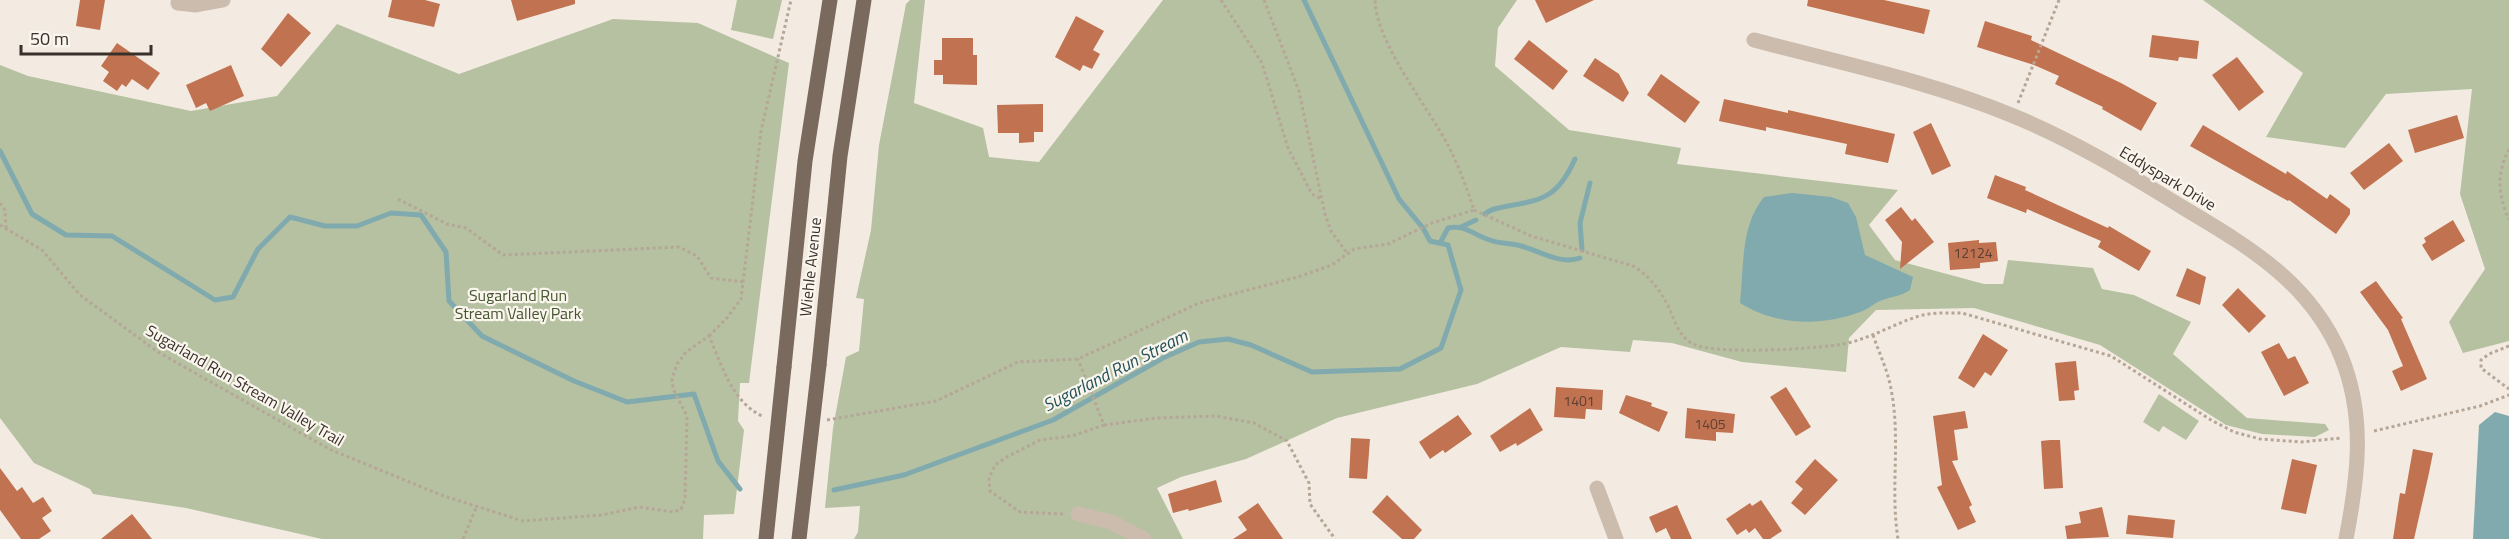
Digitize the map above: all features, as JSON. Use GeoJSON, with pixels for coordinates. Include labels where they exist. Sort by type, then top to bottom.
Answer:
{"type":"FeatureCollection","features":[{"type":"Feature","properties":{"kind":"main road","name":"Wiehle Avenue"},"geometry":{"type":"LineString","coordinates":[[766,539],[805,161],[830,0]]}},
{"type":"Feature","properties":{"kind":"main road","name":"Wiehle Avenue"},"geometry":{"type":"LineString","coordinates":[[799,539],[840,156],[864,0]]}},
{"type":"Feature","properties":{"kind":"street"},"geometry":{"type":"LineString","coordinates":[[178,3],[196,5],[223,0]]}},
{"type":"Feature","properties":{"kind":"street","name":"Eddyspark Drive"},"geometry":{"type":"LineString","coordinates":[[1754,40],[1933,87],[2013,116],[2079,147],[2140,182],[2244,244],[2286,276],[2326,327],[2341,356],[2356,410],[2358,476],[2346,539]]}},
{"type":"Feature","properties":{"kind":"street"},"geometry":{"type":"LineString","coordinates":[[1597,489],[1616,539]]}},
{"type":"Feature","properties":{"kind":"street"},"geometry":{"type":"LineString","coordinates":[[1078,514],[1111,522],[1144,539]]}},
{"type":"Feature","properties":{"kind":"path"},"geometry":{"type":"LineString","coordinates":[[762,416],[748,409],[738,400],[709,336],[741,299],[761,131],[791,0]]}},
{"type":"Feature","properties":{"kind":"path"},"geometry":{"type":"LineString","coordinates":[[1221,0],[1262,63],[1288,148],[1312,194],[1322,199]]}},
{"type":"Feature","properties":{"kind":"path"},"geometry":{"type":"LineString","coordinates":[[1264,0],[1299,91],[1330,231],[1347,253]]}},
{"type":"Feature","properties":{"kind":"path"},"geometry":{"type":"LineString","coordinates":[[1375,0],[1378,17],[1389,45],[1449,147],[1474,210]]}},
{"type":"Feature","properties":{"kind":"path"},"geometry":{"type":"LineString","coordinates":[[2013,116],[2059,0]]}},
{"type":"Feature","properties":{"kind":"path"},"geometry":{"type":"LineString","coordinates":[[2509,149],[2503,161],[2499,195],[2509,220]]}},
{"type":"Feature","properties":{"kind":"path"},"geometry":{"type":"LineString","coordinates":[[398,199],[447,224],[466,228],[503,255],[679,247],[697,256],[711,278],[744,282]]}},
{"type":"Feature","properties":{"kind":"path"},"geometry":{"type":"LineString","coordinates":[[0,203],[5,210],[6,229]]}},
{"type":"Feature","properties":{"kind":"path"},"geometry":{"type":"LineString","coordinates":[[826,420],[936,400],[1018,362],[1078,359],[1199,303],[1301,276],[1332,265],[1354,249],[1388,244],[1432,223],[1474,210],[1531,236],[1633,266],[1645,273],[1666,302],[1684,336],[1693,344],[1725,349],[1844,344],[1873,335],[1917,316],[1937,313],[1962,314],[2111,356],[2211,420],[2234,432],[2260,439],[2301,442],[2358,434],[2480,406],[2509,395]]}},
{"type":"Feature","properties":{"kind":"path","name":"Sugarland Run Stream Valley Trail"},"geometry":{"type":"LineString","coordinates":[[0,225],[42,250],[80,295],[158,352],[329,448],[476,508],[524,522],[602,515],[639,507],[674,512],[681,509],[685,499],[687,416],[674,389],[672,379],[677,364],[686,352],[709,336]]}},
{"type":"Feature","properties":{"kind":"path"},"geometry":{"type":"LineString","coordinates":[[1873,335],[1891,389],[1894,424],[1893,488],[1898,539]]}},
{"type":"Feature","properties":{"kind":"path"},"geometry":{"type":"LineString","coordinates":[[2509,346],[2481,360],[2481,368],[2509,389]]}},
{"type":"Feature","properties":{"kind":"path"},"geometry":{"type":"LineString","coordinates":[[1078,359],[1104,425]]}},
{"type":"Feature","properties":{"kind":"path"},"geometry":{"type":"LineString","coordinates":[[1078,514],[1020,512],[990,491],[989,478],[995,465],[1040,440],[1072,436],[1104,425],[1157,418],[1216,416],[1254,423],[1287,441],[1309,483],[1310,504],[1335,539]]}},
{"type":"Feature","properties":{"kind":"path"},"geometry":{"type":"LineString","coordinates":[[463,539],[476,508]]}},
{"type":"Feature","properties":{"kind":"green space"},"geometry":{"type":"Polygon","coordinates":[[[737,0],[782,0],[773,39],[731,30],[737,0]]]}},
{"type":"Feature","properties":{"kind":"green space"},"geometry":{"type":"Polygon","coordinates":[[[910,0],[925,0],[914,103],[983,128],[989,157],[1039,162],[1163,0],[1517,0],[1498,28],[1495,66],[1569,130],[1681,148],[1677,164],[1898,190],[1869,225],[1895,260],[1984,284],[2003,284],[2008,260],[2093,268],[2102,289],[2134,295],[2191,322],[2173,354],[2247,418],[2325,424],[2329,430],[2315,437],[2262,434],[2226,425],[2100,345],[1974,308],[1876,310],[1849,338],[1846,372],[1742,362],[1672,343],[1633,340],[1630,352],[1561,347],[1477,384],[1337,418],[1246,459],[1181,477],[1157,488],[1183,539],[854,539],[858,532],[860,506],[825,508],[833,428],[846,357],[859,351],[864,299],[856,298],[871,230],[879,145],[906,4],[910,0]]]}},
{"type":"Feature","properties":{"kind":"green space"},"geometry":{"type":"Polygon","coordinates":[[[2203,0],[2509,0],[2509,341],[2463,353],[2449,322],[2485,269],[2460,194],[2472,89],[2386,94],[2345,148],[2266,137],[2303,73],[2203,0]]]}},
{"type":"Feature","properties":{"kind":"green space","name":"Sugarland Run Stream Valley Park"},"geometry":{"type":"Polygon","coordinates":[[[613,19],[698,23],[789,63],[749,383],[740,383],[738,421],[744,430],[734,514],[704,515],[703,539],[322,539],[186,508],[93,494],[90,489],[34,463],[0,418],[0,65],[28,76],[191,111],[277,96],[337,24],[459,74],[613,19]]]}},
{"type":"Feature","properties":{"kind":"green space"},"geometry":{"type":"Polygon","coordinates":[[[2159,394],[2199,421],[2186,440],[2163,426],[2159,432],[2143,422],[2159,394]]]}},
{"type":"Feature","properties":{"kind":"water"},"geometry":{"type":"Polygon","coordinates":[[[1792,193],[1831,197],[1848,203],[1856,217],[1865,255],[1913,277],[1910,290],[1845,317],[1814,322],[1768,316],[1740,303],[1744,248],[1756,208],[1764,197],[1792,193]]]}},
{"type":"Feature","properties":{"kind":"water"},"geometry":{"type":"Polygon","coordinates":[[[2495,412],[2509,416],[2509,539],[2473,539],[2479,425],[2495,412]]]}},
{"type":"Feature","properties":{"kind":"building"},"geometry":{"type":"Polygon","coordinates":[[[80,0],[105,0],[100,30],[76,26],[80,0]]]}},
{"type":"Feature","properties":{"kind":"building"},"geometry":{"type":"Polygon","coordinates":[[[392,0],[425,0],[440,4],[434,27],[388,17],[392,0]]]}},
{"type":"Feature","properties":{"kind":"building"},"geometry":{"type":"Polygon","coordinates":[[[511,0],[575,0],[575,4],[517,21],[511,0]]]}},
{"type":"Feature","properties":{"kind":"building"},"geometry":{"type":"Polygon","coordinates":[[[1535,0],[1594,0],[1546,23],[1535,0]]]}},
{"type":"Feature","properties":{"kind":"building"},"geometry":{"type":"Polygon","coordinates":[[[1808,0],[1884,0],[1930,10],[1924,34],[1807,6],[1808,0]]]}},
{"type":"Feature","properties":{"kind":"building"},"geometry":{"type":"Polygon","coordinates":[[[288,13],[311,33],[281,67],[261,49],[288,13]]]}},
{"type":"Feature","properties":{"kind":"building"},"geometry":{"type":"Polygon","coordinates":[[[1076,16],[1104,31],[1093,50],[1100,54],[1092,69],[1083,65],[1080,71],[1055,57],[1076,16]]]}},
{"type":"Feature","properties":{"kind":"building"},"geometry":{"type":"Polygon","coordinates":[[[1985,21],[2032,36],[2031,40],[2157,103],[2141,131],[2102,109],[2103,107],[2055,84],[2059,76],[2034,65],[1977,47],[1985,21]]]}},
{"type":"Feature","properties":{"kind":"building"},"geometry":{"type":"Polygon","coordinates":[[[2152,35],[2199,41],[2197,59],[2179,57],[2178,61],[2149,57],[2152,35]]]}},
{"type":"Feature","properties":{"kind":"building"},"geometry":{"type":"Polygon","coordinates":[[[942,38],[973,38],[973,55],[977,55],[977,85],[943,84],[943,75],[934,75],[934,60],[942,60],[942,38]]]}},
{"type":"Feature","properties":{"kind":"building"},"geometry":{"type":"Polygon","coordinates":[[[1529,40],[1568,71],[1553,90],[1514,59],[1529,40]]]}},
{"type":"Feature","properties":{"kind":"building"},"geometry":{"type":"Polygon","coordinates":[[[117,43],[160,73],[148,90],[132,79],[126,87],[122,84],[117,91],[103,81],[109,72],[101,66],[117,43]]]}},
{"type":"Feature","properties":{"kind":"building"},"geometry":{"type":"Polygon","coordinates":[[[2237,57],[2264,92],[2239,111],[2212,75],[2237,57]]]}},
{"type":"Feature","properties":{"kind":"building"},"geometry":{"type":"Polygon","coordinates":[[[1595,58],[1619,74],[1629,93],[1623,102],[1583,76],[1595,58]]]}},
{"type":"Feature","properties":{"kind":"building"},"geometry":{"type":"Polygon","coordinates":[[[231,65],[244,96],[210,111],[206,103],[196,108],[186,85],[231,65]]]}},
{"type":"Feature","properties":{"kind":"building"},"geometry":{"type":"Polygon","coordinates":[[[1661,74],[1700,102],[1685,123],[1647,95],[1661,74]]]}},
{"type":"Feature","properties":{"kind":"building"},"geometry":{"type":"Polygon","coordinates":[[[1724,99],[1788,113],[1788,110],[1895,134],[1888,163],[1845,154],[1847,144],[1766,127],[1766,131],[1719,121],[1724,99]]]}},
{"type":"Feature","properties":{"kind":"building"},"geometry":{"type":"Polygon","coordinates":[[[1043,104],[1043,132],[1034,132],[1034,142],[1019,143],[1019,133],[998,133],[997,105],[1043,104]]]}},
{"type":"Feature","properties":{"kind":"building"},"geometry":{"type":"Polygon","coordinates":[[[2457,115],[2464,138],[2415,153],[2408,130],[2457,115]]]}},
{"type":"Feature","properties":{"kind":"building"},"geometry":{"type":"Polygon","coordinates":[[[1931,123],[1951,166],[1932,175],[1913,132],[1931,123]]]}},
{"type":"Feature","properties":{"kind":"building"},"geometry":{"type":"Polygon","coordinates":[[[2203,125],[2286,174],[2287,171],[2327,199],[2330,194],[2350,209],[2350,214],[2336,234],[2289,200],[2190,146],[2203,125]]]}},
{"type":"Feature","properties":{"kind":"building"},"geometry":{"type":"Polygon","coordinates":[[[2389,143],[2403,161],[2364,190],[2350,173],[2389,143]]]}},
{"type":"Feature","properties":{"kind":"building"},"geometry":{"type":"Polygon","coordinates":[[[1995,175],[2026,187],[2025,190],[2108,228],[2109,226],[2151,251],[2139,271],[2098,247],[2101,241],[2027,209],[2026,213],[1987,198],[1995,175]]]}},
{"type":"Feature","properties":{"kind":"building"},"geometry":{"type":"Polygon","coordinates":[[[1901,207],[1912,221],[1915,218],[1934,242],[1900,269],[1902,242],[1885,220],[1901,207]]]}},
{"type":"Feature","properties":{"kind":"building"},"geometry":{"type":"Polygon","coordinates":[[[2453,220],[2465,241],[2432,261],[2422,245],[2426,242],[2424,238],[2453,220]]]}},
{"type":"Feature","properties":{"kind":"building"},"geometry":{"type":"Polygon","coordinates":[[[1979,240],[1979,243],[1996,242],[1998,261],[1980,263],[1980,268],[1950,270],[1948,243],[1979,240]]]}},
{"type":"Feature","properties":{"kind":"building"},"geometry":{"type":"Polygon","coordinates":[[[2187,268],[2206,277],[2200,305],[2176,296],[2187,268]]]}},
{"type":"Feature","properties":{"kind":"building"},"geometry":{"type":"Polygon","coordinates":[[[2376,281],[2403,318],[2401,319],[2427,379],[2401,391],[2392,371],[2403,366],[2388,330],[2360,292],[2376,281]]]}},
{"type":"Feature","properties":{"kind":"building"},"geometry":{"type":"Polygon","coordinates":[[[2238,288],[2266,316],[2249,333],[2222,305],[2238,288]]]}},
{"type":"Feature","properties":{"kind":"building"},"geometry":{"type":"Polygon","coordinates":[[[1983,334],[2008,350],[1991,376],[1985,372],[1974,388],[1958,378],[1983,334]]]}},
{"type":"Feature","properties":{"kind":"building"},"geometry":{"type":"Polygon","coordinates":[[[2279,343],[2288,359],[2295,356],[2309,383],[2284,396],[2261,352],[2279,343]]]}},
{"type":"Feature","properties":{"kind":"building"},"geometry":{"type":"Polygon","coordinates":[[[2076,361],[2079,390],[2074,391],[2075,400],[2059,401],[2055,363],[2076,361]]]}},
{"type":"Feature","properties":{"kind":"building"},"geometry":{"type":"Polygon","coordinates":[[[1556,387],[1603,390],[1602,410],[1586,409],[1585,419],[1554,417],[1556,387]]]}},
{"type":"Feature","properties":{"kind":"building"},"geometry":{"type":"Polygon","coordinates":[[[1786,387],[1811,427],[1796,436],[1770,397],[1786,387]]]}},
{"type":"Feature","properties":{"kind":"building"},"geometry":{"type":"Polygon","coordinates":[[[1626,395],[1652,403],[1651,406],[1668,412],[1659,432],[1619,413],[1626,395]]]}},
{"type":"Feature","properties":{"kind":"building"},"geometry":{"type":"Polygon","coordinates":[[[1530,408],[1543,430],[1517,446],[1516,443],[1500,452],[1490,436],[1530,408]]]}},
{"type":"Feature","properties":{"kind":"building"},"geometry":{"type":"Polygon","coordinates":[[[1687,408],[1735,414],[1733,433],[1716,432],[1716,441],[1685,438],[1687,408]]]}},
{"type":"Feature","properties":{"kind":"building"},"geometry":{"type":"Polygon","coordinates":[[[1965,411],[1968,428],[1954,430],[1958,460],[1952,461],[1972,505],[1969,507],[1976,522],[1958,530],[1937,487],[1942,485],[1933,416],[1965,411]]]}},
{"type":"Feature","properties":{"kind":"building"},"geometry":{"type":"Polygon","coordinates":[[[1458,415],[1472,434],[1445,453],[1443,450],[1430,459],[1419,442],[1458,415]]]}},
{"type":"Feature","properties":{"kind":"building"},"geometry":{"type":"Polygon","coordinates":[[[1351,438],[1370,439],[1367,479],[1349,478],[1351,438]]]}},
{"type":"Feature","properties":{"kind":"building"},"geometry":{"type":"Polygon","coordinates":[[[2060,440],[2063,488],[2044,489],[2041,441],[2060,440]]]}},
{"type":"Feature","properties":{"kind":"building"},"geometry":{"type":"Polygon","coordinates":[[[2413,449],[2433,453],[2429,473],[2414,539],[2393,539],[2400,493],[2405,494],[2413,449]]]}},
{"type":"Feature","properties":{"kind":"building"},"geometry":{"type":"Polygon","coordinates":[[[1815,459],[1838,480],[1805,515],[1791,503],[1803,489],[1795,482],[1815,459]]]}},
{"type":"Feature","properties":{"kind":"building"},"geometry":{"type":"Polygon","coordinates":[[[2292,459],[2317,465],[2306,514],[2281,509],[2292,459]]]}},
{"type":"Feature","properties":{"kind":"building"},"geometry":{"type":"Polygon","coordinates":[[[0,468],[17,491],[22,487],[33,503],[43,497],[52,511],[42,518],[51,531],[39,539],[21,539],[0,510],[0,468]]]}},
{"type":"Feature","properties":{"kind":"building"},"geometry":{"type":"Polygon","coordinates":[[[1216,480],[1222,502],[1173,513],[1168,494],[1216,480]]]}},
{"type":"Feature","properties":{"kind":"building"},"geometry":{"type":"Polygon","coordinates":[[[1387,495],[1422,530],[1414,539],[1402,539],[1372,512],[1387,495]]]}},
{"type":"Feature","properties":{"kind":"building"},"geometry":{"type":"Polygon","coordinates":[[[1761,500],[1782,531],[1770,539],[1763,539],[1755,528],[1749,533],[1746,529],[1737,535],[1726,519],[1750,503],[1752,506],[1761,500]]]}},
{"type":"Feature","properties":{"kind":"building"},"geometry":{"type":"Polygon","coordinates":[[[1258,503],[1283,539],[1233,539],[1247,530],[1238,517],[1258,503]]]}},
{"type":"Feature","properties":{"kind":"building"},"geometry":{"type":"Polygon","coordinates":[[[1677,505],[1692,539],[1671,539],[1666,528],[1656,533],[1649,517],[1677,505]]]}},
{"type":"Feature","properties":{"kind":"building"},"geometry":{"type":"Polygon","coordinates":[[[2102,507],[2109,537],[2067,539],[2065,526],[2081,523],[2079,512],[2102,507]]]}},
{"type":"Feature","properties":{"kind":"building"},"geometry":{"type":"Polygon","coordinates":[[[132,514],[152,539],[101,539],[132,514]]]}},
{"type":"Feature","properties":{"kind":"building"},"geometry":{"type":"Polygon","coordinates":[[[2128,515],[2175,520],[2173,538],[2126,534],[2128,515]]]}},
{"type":"Feature","properties":{"kind":"waterway","name":"Sugarland Run Stream"},"geometry":{"type":"LineString","coordinates":[[834,490],[904,475],[1053,420],[1163,358],[1199,342],[1228,339],[1251,345],[1312,372],[1400,369],[1441,348],[1461,290],[1448,245],[1430,241],[1423,228],[1399,199],[1304,0]]}},
{"type":"Feature","properties":{"kind":"waterway","name":"Sugarland Run Stream"},"geometry":{"type":"LineString","coordinates":[[0,151],[32,214],[66,235],[112,236],[215,300],[233,297],[258,249],[290,217],[325,226],[357,226],[391,213],[421,215],[446,252],[449,301],[482,336],[574,381],[627,402],[694,394],[718,461],[740,489]]}},
{"type":"Feature","properties":{"kind":"waterway"},"geometry":{"type":"LineString","coordinates":[[1485,214],[1493,209],[1532,201],[1549,194],[1563,181],[1575,159]]}},
{"type":"Feature","properties":{"kind":"waterway"},"geometry":{"type":"LineString","coordinates":[[1582,250],[1580,223],[1590,183]]}},
{"type":"Feature","properties":{"kind":"waterway"},"geometry":{"type":"LineString","coordinates":[[1461,227],[1476,220]]}},
{"type":"Feature","properties":{"kind":"waterway"},"geometry":{"type":"LineString","coordinates":[[1440,243],[1448,228],[1454,227],[1496,242],[1518,245],[1558,259],[1580,258]]}}]}
